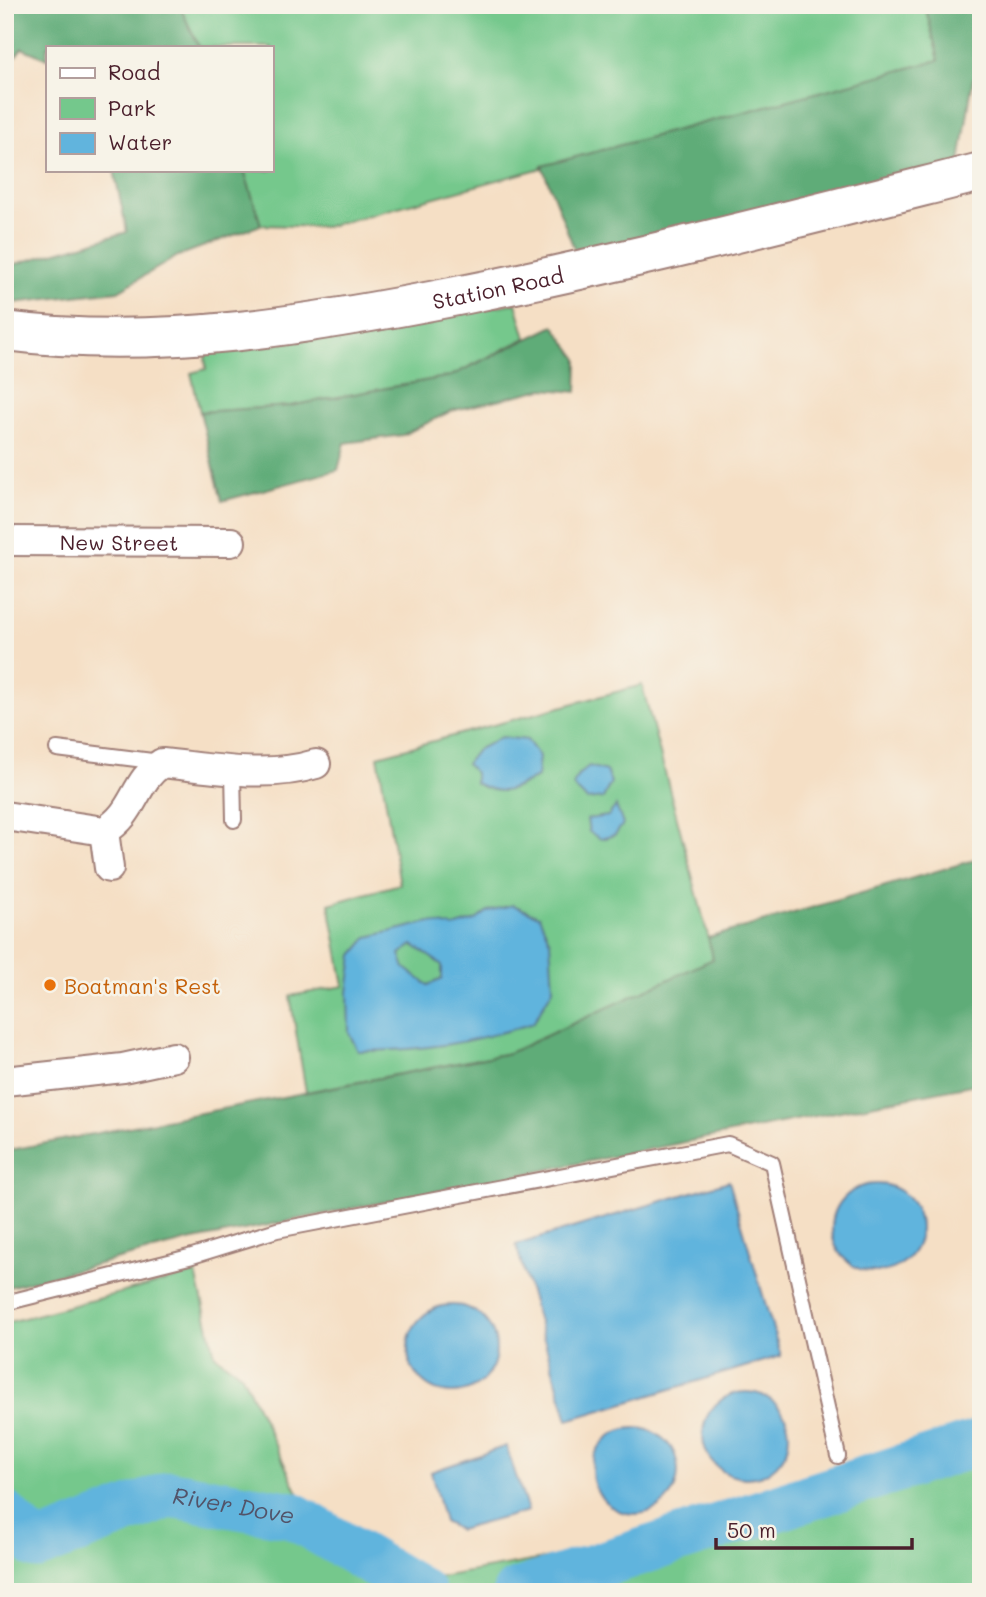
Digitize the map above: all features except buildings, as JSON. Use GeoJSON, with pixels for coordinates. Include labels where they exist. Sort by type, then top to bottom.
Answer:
{"type":"FeatureCollection","features":[{"type":"Feature","properties":{"kind":"street","name":"Station Road"},"geometry":{"type":"LineString","coordinates":[[5,331],[45,336],[177,337],[306,323],[599,266],[981,172]]}},
{"type":"Feature","properties":{"kind":"street","name":"New Street"},"geometry":{"type":"LineString","coordinates":[[5,541],[231,542]]}},
{"type":"Feature","properties":{"kind":"street"},"geometry":{"type":"LineString","coordinates":[[5,816],[104,831],[124,817],[145,777],[162,763],[233,770],[292,771],[316,764]]}},
{"type":"Feature","properties":{"kind":"street"},"geometry":{"type":"LineString","coordinates":[[104,831],[109,868]]}},
{"type":"Feature","properties":{"kind":"street"},"geometry":{"type":"LineString","coordinates":[[5,1081],[123,1068],[174,1057]]}},
{"type":"Feature","properties":{"kind":"lane"},"geometry":{"type":"LineString","coordinates":[[57,749],[162,763]]}},
{"type":"Feature","properties":{"kind":"lane"},"geometry":{"type":"LineString","coordinates":[[233,770],[234,820]]}},
{"type":"Feature","properties":{"kind":"lane"},"geometry":{"type":"LineString","coordinates":[[5,1303],[190,1257],[277,1230],[728,1144],[772,1163],[838,1456]]}},
{"type":"Feature","properties":{"kind":"green space"},"geometry":{"type":"Polygon","coordinates":[[[5,5],[179,5],[199,46],[46,46],[46,59],[22,48],[5,70],[5,5]]]}},
{"type":"Feature","properties":{"kind":"green space"},"geometry":{"type":"Polygon","coordinates":[[[179,5],[925,5],[939,60],[325,227],[261,225],[245,172],[273,172],[273,46],[199,46],[179,5]]]}},
{"type":"Feature","properties":{"kind":"green space"},"geometry":{"type":"Polygon","coordinates":[[[925,5],[981,5],[981,76],[973,79],[959,169],[579,261],[542,166],[939,60],[925,5]]]}},
{"type":"Feature","properties":{"kind":"green space"},"geometry":{"type":"Polygon","coordinates":[[[114,172],[245,172],[261,225],[178,256],[118,291],[5,304],[5,267],[127,232],[114,172]]]}},
{"type":"Feature","properties":{"kind":"green space"},"geometry":{"type":"Polygon","coordinates":[[[516,303],[526,338],[451,376],[290,406],[200,412],[191,373],[206,369],[205,353],[342,335],[516,303]]]}},
{"type":"Feature","properties":{"kind":"green space"},"geometry":{"type":"Polygon","coordinates":[[[554,326],[578,359],[577,392],[543,389],[451,411],[403,435],[345,443],[338,470],[222,501],[200,412],[290,406],[451,376],[554,326]]]}},
{"type":"Feature","properties":{"kind":"green space"},"geometry":{"type":"Polygon","coordinates":[[[642,685],[714,959],[509,1053],[306,1092],[290,996],[344,986],[329,904],[400,884],[378,756],[642,685]]]}},
{"type":"Feature","properties":{"kind":"green space"},"geometry":{"type":"Polygon","coordinates":[[[981,858],[981,1083],[189,1241],[5,1288],[5,1151],[509,1053],[713,959],[708,938],[981,858]]]}},
{"type":"Feature","properties":{"kind":"green space"},"geometry":{"type":"Polygon","coordinates":[[[196,1273],[215,1355],[242,1375],[301,1499],[440,1577],[601,1549],[981,1423],[981,1592],[5,1592],[5,1323],[196,1273]]]}},
{"type":"Feature","properties":{"kind":"water"},"geometry":{"type":"Polygon","coordinates":[[[501,737],[527,740],[539,756],[537,777],[513,789],[500,791],[475,783],[475,773],[466,764],[477,750],[501,737]]]}},
{"type":"Feature","properties":{"kind":"water"},"geometry":{"type":"Polygon","coordinates":[[[589,766],[606,771],[611,782],[603,798],[587,800],[573,786],[578,775],[589,766]]]}},
{"type":"Feature","properties":{"kind":"water"},"geometry":{"type":"Polygon","coordinates":[[[616,806],[623,824],[615,835],[601,839],[589,832],[587,819],[608,816],[616,806]]]}},
{"type":"Feature","properties":{"kind":"water"},"geometry":{"type":"Polygon","coordinates":[[[513,905],[539,916],[550,941],[553,989],[533,1023],[489,1036],[447,1044],[358,1051],[349,1033],[348,992],[353,955],[368,937],[430,922],[454,927],[476,920],[488,911],[513,905]],[[413,945],[400,954],[405,968],[428,985],[442,979],[442,965],[413,945]]]}},
{"type":"Feature","properties":{"kind":"water"},"geometry":{"type":"Polygon","coordinates":[[[729,1181],[781,1356],[568,1420],[516,1245],[729,1181]]]}},
{"type":"Feature","properties":{"kind":"water"},"geometry":{"type":"Polygon","coordinates":[[[876,1184],[893,1188],[907,1197],[916,1211],[920,1228],[916,1245],[907,1259],[893,1268],[876,1272],[859,1268],[845,1259],[836,1245],[832,1228],[836,1211],[845,1197],[859,1188],[876,1184]]]}},
{"type":"Feature","properties":{"kind":"water"},"geometry":{"type":"Polygon","coordinates":[[[452,1305],[477,1312],[489,1324],[496,1349],[489,1374],[477,1386],[452,1393],[427,1386],[415,1374],[408,1349],[415,1324],[427,1312],[452,1305]]]}},
{"type":"Feature","properties":{"kind":"water"},"geometry":{"type":"Polygon","coordinates":[[[738,1392],[754,1392],[777,1404],[786,1418],[789,1435],[786,1452],[777,1466],[754,1478],[738,1478],[722,1471],[710,1459],[703,1443],[703,1427],[710,1411],[722,1399],[738,1392]]]}},
{"type":"Feature","properties":{"kind":"water"},"geometry":{"type":"Polygon","coordinates":[[[635,1428],[659,1435],[671,1447],[678,1471],[671,1495],[659,1507],[635,1514],[611,1507],[599,1495],[592,1471],[599,1447],[611,1435],[635,1428]]]}},
{"type":"Feature","properties":{"kind":"water"},"geometry":{"type":"Polygon","coordinates":[[[506,1446],[528,1511],[459,1530],[444,1522],[431,1472],[506,1446]]]}},
{"type":"Feature","properties":{"kind":"waterway","name":"River Dove"},"geometry":{"type":"LineString","coordinates":[[516,1592],[981,1442]]}},
{"type":"Feature","properties":{"kind":"waterway","name":"River Dove"},"geometry":{"type":"LineString","coordinates":[[5,1515],[37,1546],[171,1494],[292,1515],[422,1592]]}},
{"type":"Feature","properties":{"kind":"place","name":"Boatman's Rest"},"geometry":{"type":"Point","coordinates":[50,985]}}]}
